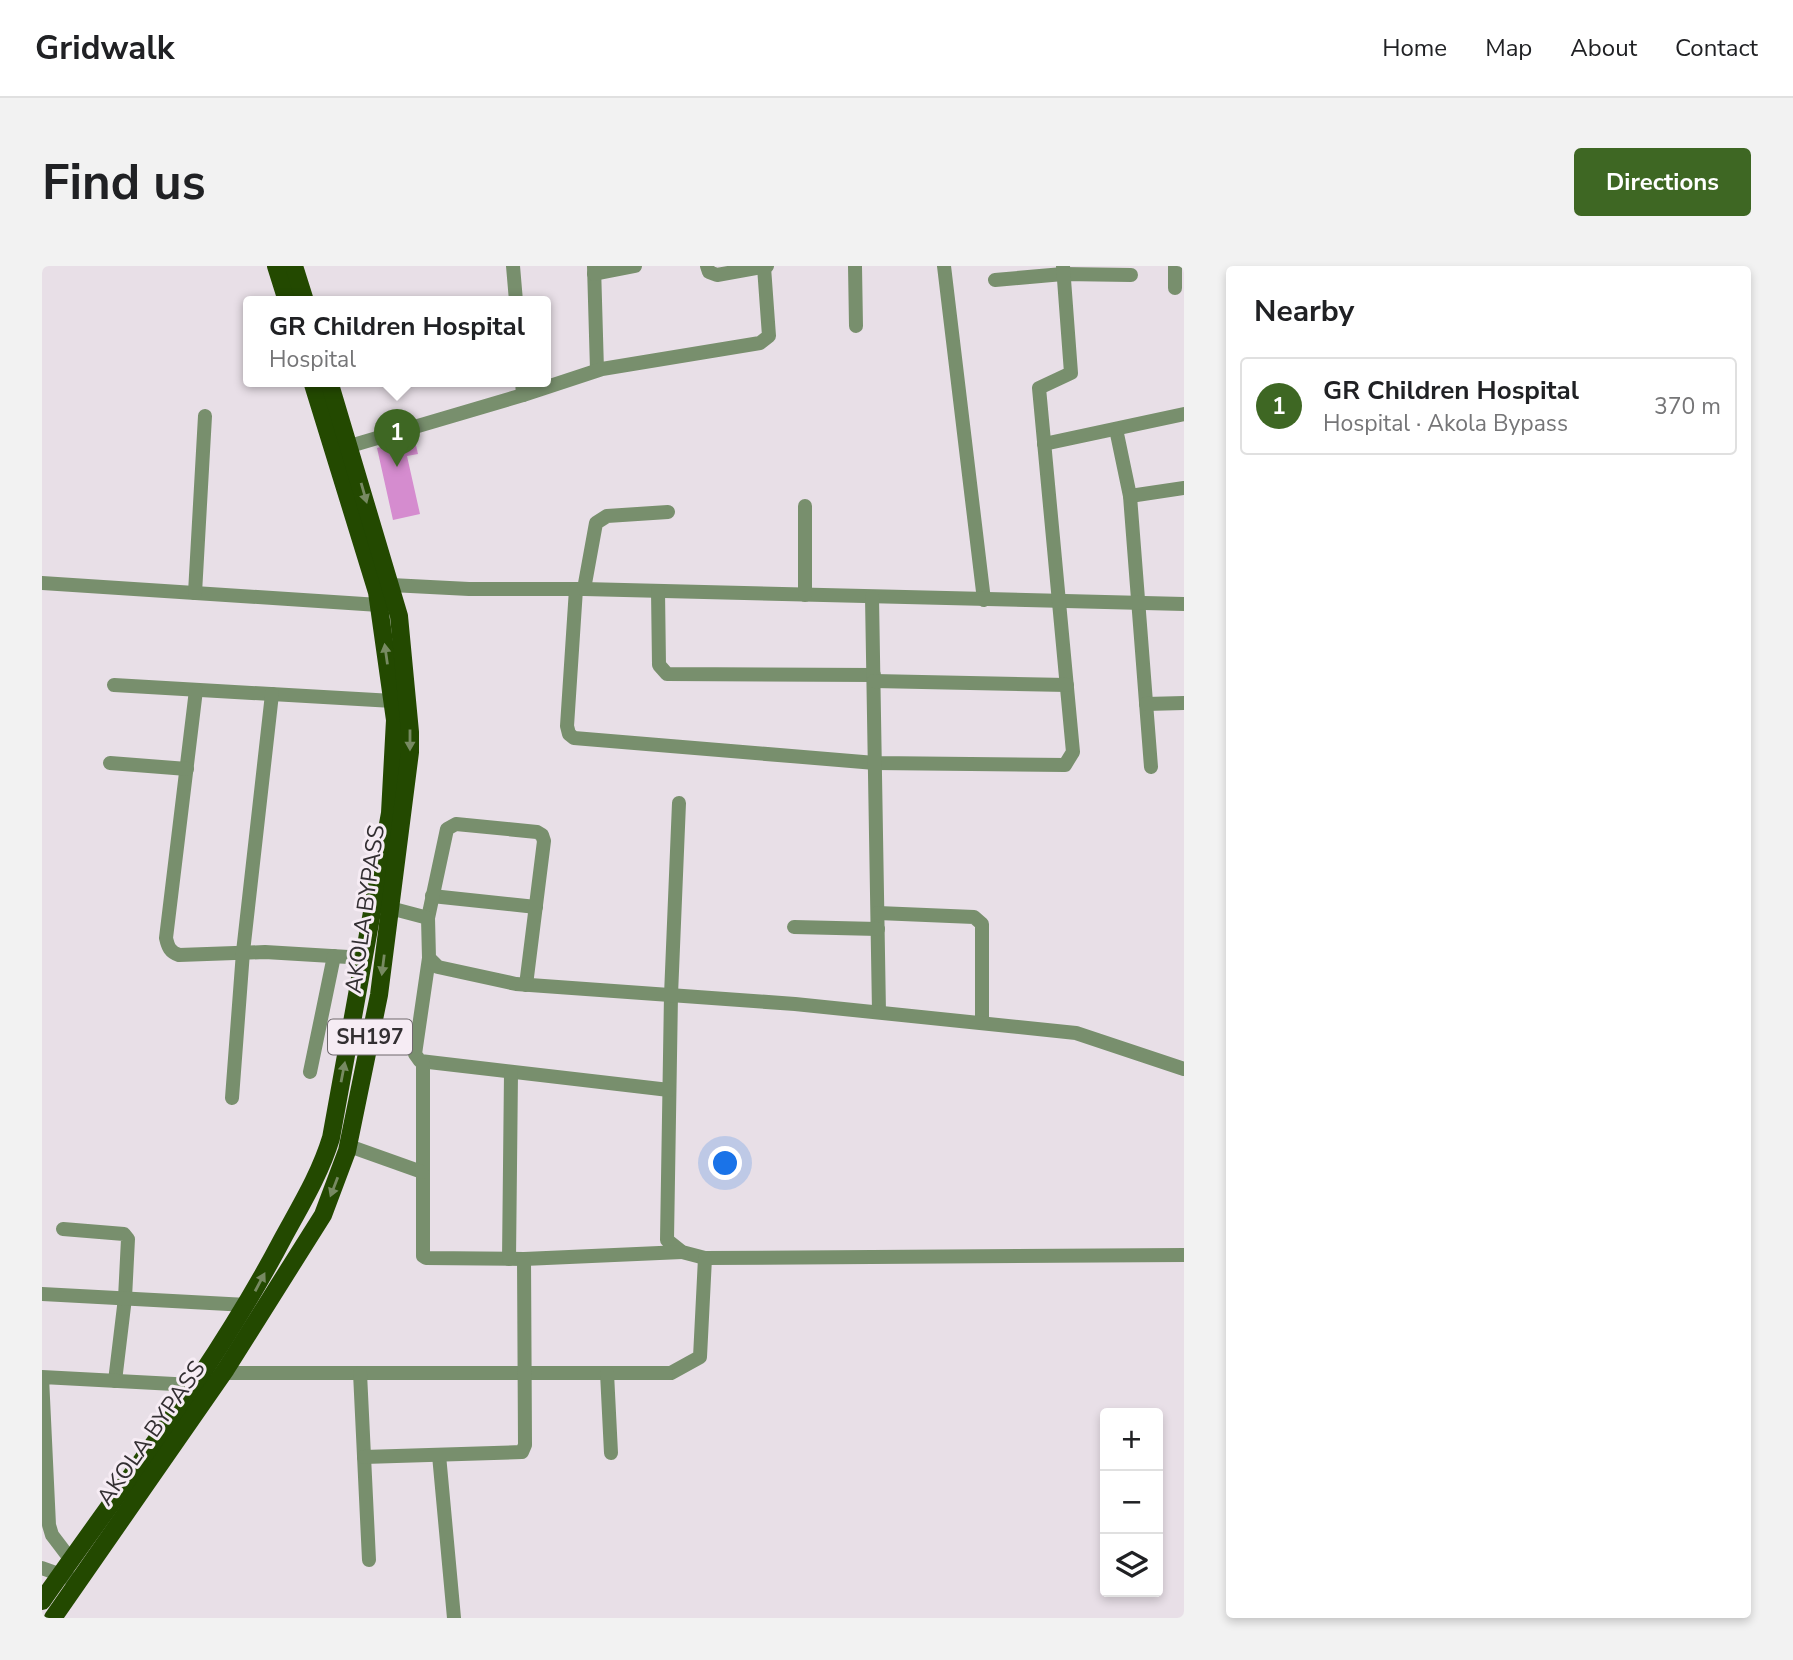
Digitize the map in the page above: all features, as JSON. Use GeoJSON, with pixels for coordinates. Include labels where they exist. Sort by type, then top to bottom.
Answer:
{"type":"FeatureCollection","features":[{"type":"Feature","properties":{"kind":"main road"},"geometry":{"type":"LineString","coordinates":[[276,266],[285,296]]}},
{"type":"Feature","properties":{"kind":"main road"},"geometry":{"type":"LineString","coordinates":[[294,266],[303,296]]}},
{"type":"Feature","properties":{"kind":"main road","name":"AKOLA BYPASS"},"geometry":{"type":"LineString","coordinates":[[42,1601],[247,1305],[323,1163],[331,1138],[390,813],[395,720],[379,605],[371,570],[314,387]]}},
{"type":"Feature","properties":{"kind":"main road","name":"AKOLA BYPASS"},"geometry":{"type":"LineString","coordinates":[[53,1618],[236,1354],[320,1220],[349,1146],[379,995],[410,743],[401,624],[331,387]]}},
{"type":"Feature","properties":{"kind":"main road"},"geometry":{"type":"LineString","coordinates":[[217,1349],[236,1354]]}},
{"type":"Feature","properties":{"kind":"street"},"geometry":{"type":"LineString","coordinates":[[513,266],[516,296]]}},
{"type":"Feature","properties":{"kind":"street"},"geometry":{"type":"LineString","coordinates":[[597,370],[594,270],[635,266]]}},
{"type":"Feature","properties":{"kind":"street"},"geometry":{"type":"LineString","coordinates":[[551,381],[597,370],[765,341],[769,337],[766,266],[718,275],[709,272],[707,266]]}},
{"type":"Feature","properties":{"kind":"street"},"geometry":{"type":"LineString","coordinates":[[855,266],[856,326]]}},
{"type":"Feature","properties":{"kind":"street"},"geometry":{"type":"LineString","coordinates":[[944,266],[984,600]]}},
{"type":"Feature","properties":{"kind":"street"},"geometry":{"type":"LineString","coordinates":[[1175,266],[1175,288]]}},
{"type":"Feature","properties":{"kind":"street"},"geometry":{"type":"LineString","coordinates":[[995,280],[1063,270],[1131,275]]}},
{"type":"Feature","properties":{"kind":"street"},"geometry":{"type":"LineString","coordinates":[[668,512],[607,516],[596,523],[580,589],[567,726],[569,734],[575,738],[875,762],[1065,765],[1073,752],[1039,388],[1071,373],[1063,270]]}},
{"type":"Feature","properties":{"kind":"street"},"geometry":{"type":"LineString","coordinates":[[350,446],[522,388]]}},
{"type":"Feature","properties":{"kind":"street"},"geometry":{"type":"LineString","coordinates":[[1044,444],[1184,414]]}},
{"type":"Feature","properties":{"kind":"street"},"geometry":{"type":"LineString","coordinates":[[195,593],[205,416]]}},
{"type":"Feature","properties":{"kind":"street"},"geometry":{"type":"LineString","coordinates":[[1116,429],[1130,496],[1151,767]]}},
{"type":"Feature","properties":{"kind":"street"},"geometry":{"type":"LineString","coordinates":[[1130,496],[1184,488]]}},
{"type":"Feature","properties":{"kind":"street"},"geometry":{"type":"LineString","coordinates":[[805,506],[805,595]]}},
{"type":"Feature","properties":{"kind":"street"},"geometry":{"type":"LineString","coordinates":[[42,583],[379,605]]}},
{"type":"Feature","properties":{"kind":"street"},"geometry":{"type":"LineString","coordinates":[[391,585],[469,589],[580,589],[1184,604]]}},
{"type":"Feature","properties":{"kind":"street"},"geometry":{"type":"LineString","coordinates":[[659,591],[659,665],[667,674],[1067,685]]}},
{"type":"Feature","properties":{"kind":"street"},"geometry":{"type":"LineString","coordinates":[[872,597],[879,1012]]}},
{"type":"Feature","properties":{"kind":"street"},"geometry":{"type":"LineString","coordinates":[[114,685],[393,701]]}},
{"type":"Feature","properties":{"kind":"street"},"geometry":{"type":"LineString","coordinates":[[196,690],[166,938],[168,947],[179,955],[243,953],[365,958]]}},
{"type":"Feature","properties":{"kind":"street"},"geometry":{"type":"LineString","coordinates":[[232,1098],[243,953],[272,694]]}},
{"type":"Feature","properties":{"kind":"street"},"geometry":{"type":"LineString","coordinates":[[1146,704],[1184,703]]}},
{"type":"Feature","properties":{"kind":"street"},"geometry":{"type":"LineString","coordinates":[[110,763],[187,769]]}},
{"type":"Feature","properties":{"kind":"street"},"geometry":{"type":"LineString","coordinates":[[679,803],[671,995],[667,1240],[682,1252]]}},
{"type":"Feature","properties":{"kind":"street"},"geometry":{"type":"LineString","coordinates":[[526,985],[544,841],[542,835],[524,830],[450,825],[428,918],[429,958],[416,1058],[423,1063],[669,1090]]}},
{"type":"Feature","properties":{"kind":"street"},"geometry":{"type":"LineString","coordinates":[[432,896],[536,907]]}},
{"type":"Feature","properties":{"kind":"street"},"geometry":{"type":"LineString","coordinates":[[390,908],[428,918]]}},
{"type":"Feature","properties":{"kind":"street"},"geometry":{"type":"LineString","coordinates":[[878,912],[974,917],[980,920],[982,1023]]}},
{"type":"Feature","properties":{"kind":"street"},"geometry":{"type":"LineString","coordinates":[[794,927],[878,929]]}},
{"type":"Feature","properties":{"kind":"street"},"geometry":{"type":"LineString","coordinates":[[310,1072],[334,956]]}},
{"type":"Feature","properties":{"kind":"street"},"geometry":{"type":"LineString","coordinates":[[429,958],[438,967],[526,985],[879,1012],[1076,1033],[1184,1069]]}},
{"type":"Feature","properties":{"kind":"street"},"geometry":{"type":"LineString","coordinates":[[423,1063],[423,1256],[426,1258],[517,1259],[682,1252],[705,1258],[1184,1255]]}},
{"type":"Feature","properties":{"kind":"street"},"geometry":{"type":"LineString","coordinates":[[364,1457],[522,1452],[524,1373],[511,1073]]}},
{"type":"Feature","properties":{"kind":"street"},"geometry":{"type":"LineString","coordinates":[[349,1146],[422,1172]]}},
{"type":"Feature","properties":{"kind":"street"},"geometry":{"type":"LineString","coordinates":[[63,1229],[127,1236],[125,1298],[115,1381]]}},
{"type":"Feature","properties":{"kind":"street"},"geometry":{"type":"LineString","coordinates":[[223,1373],[671,1373],[700,1357],[705,1258]]}},
{"type":"Feature","properties":{"kind":"street"},"geometry":{"type":"LineString","coordinates":[[42,1294],[247,1305]]}},
{"type":"Feature","properties":{"kind":"street"},"geometry":{"type":"LineString","coordinates":[[360,1373],[369,1560]]}},
{"type":"Feature","properties":{"kind":"street"},"geometry":{"type":"LineString","coordinates":[[607,1373],[611,1453]]}},
{"type":"Feature","properties":{"kind":"street"},"geometry":{"type":"LineString","coordinates":[[78,1582],[66,1567],[49,1525],[42,1377],[193,1385]]}},
{"type":"Feature","properties":{"kind":"street"},"geometry":{"type":"LineString","coordinates":[[439,1455],[454,1618]]}},
{"type":"Feature","properties":{"kind":"street"},"geometry":{"type":"LineString","coordinates":[[42,1568],[66,1567]]}},
{"type":"Feature","properties":{"kind":"building"},"geometry":{"type":"Polygon","coordinates":[[[414,437],[418,454],[407,456],[420,514],[393,520],[377,448],[414,437]]]}},
{"type":"Feature","properties":{"kind":"place","name":"GR Children Hospital"},"geometry":{"type":"Point","coordinates":[397,467]}}]}
